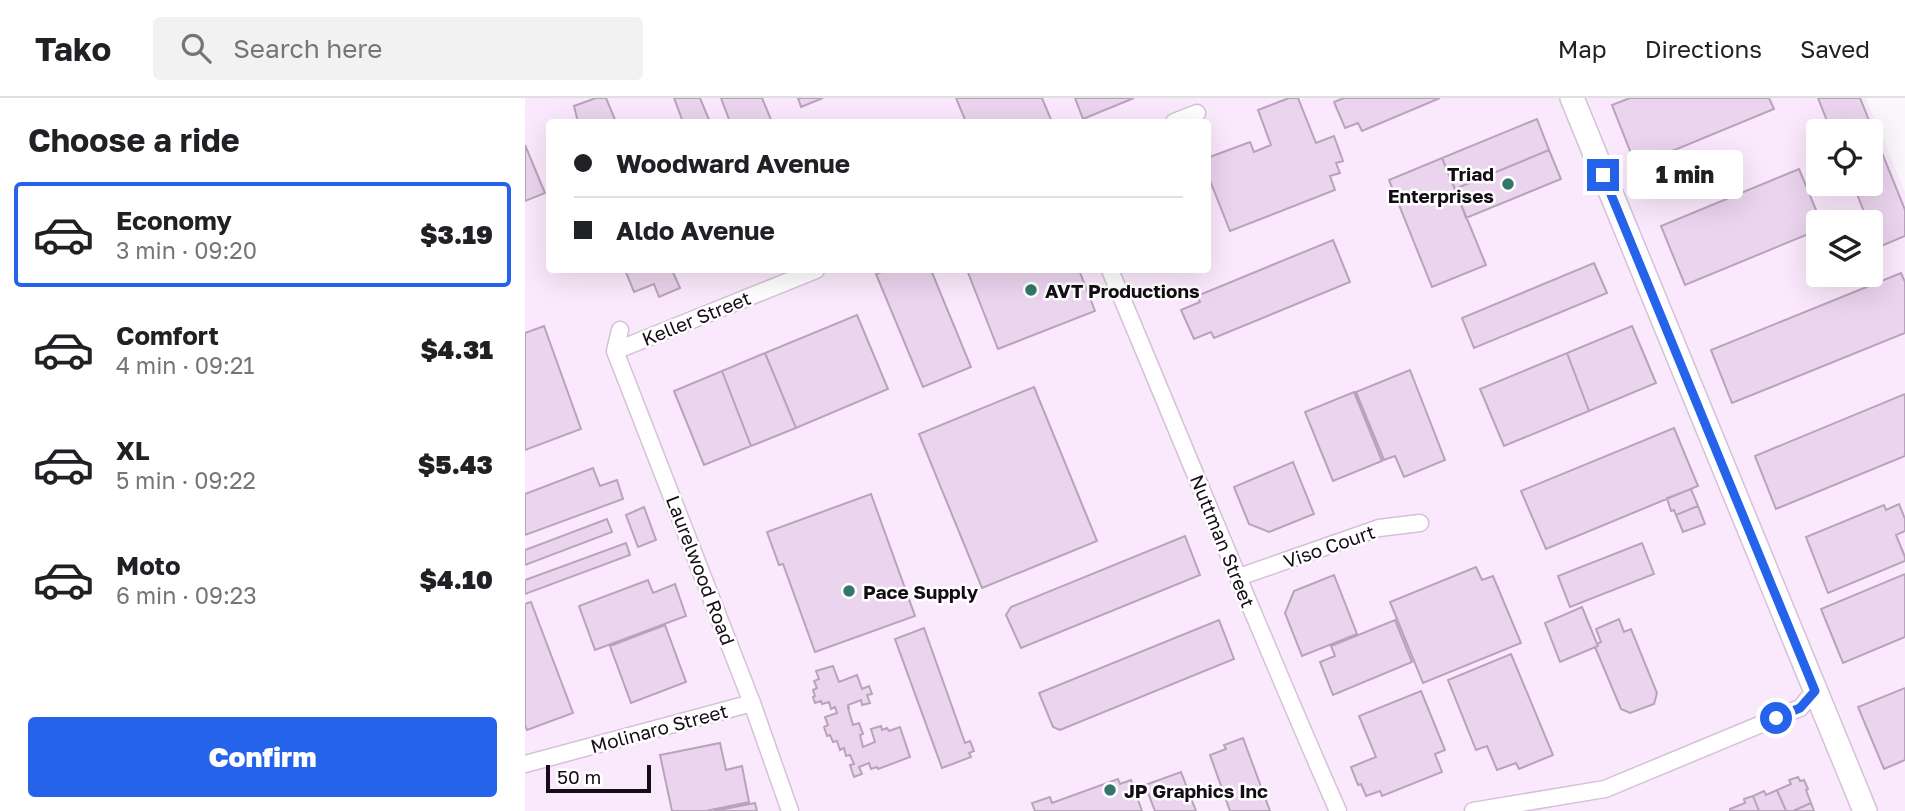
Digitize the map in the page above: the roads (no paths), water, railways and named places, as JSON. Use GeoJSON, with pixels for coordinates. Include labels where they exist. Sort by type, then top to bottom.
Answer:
{"type":"FeatureCollection","features":[{"type":"Feature","properties":{"kind":"street"},"geometry":{"type":"LineString","coordinates":[[1571,98],[1865,811]]}},
{"type":"Feature","properties":{"kind":"street"},"geometry":{"type":"LineString","coordinates":[[1182,119],[1197,113]]}},
{"type":"Feature","properties":{"kind":"street","name":"Keller Street"},"geometry":{"type":"LineString","coordinates":[[615,351],[809,273]]}},
{"type":"Feature","properties":{"kind":"street","name":"Nuttman Street"},"geometry":{"type":"LineString","coordinates":[[1111,273],[1270,656],[1338,811]]}},
{"type":"Feature","properties":{"kind":"street"},"geometry":{"type":"LineString","coordinates":[[615,351],[620,330]]}},
{"type":"Feature","properties":{"kind":"street","name":"Laurelwood Road"},"geometry":{"type":"LineString","coordinates":[[615,351],[753,703],[790,811]]}},
{"type":"Feature","properties":{"kind":"street","name":"Viso Court"},"geometry":{"type":"LineString","coordinates":[[1239,577],[1379,528],[1420,523]]}},
{"type":"Feature","properties":{"kind":"street"},"geometry":{"type":"LineString","coordinates":[[1473,811],[1605,789],[1800,708],[1815,691]]}},
{"type":"Feature","properties":{"kind":"street","name":"Molinaro Street"},"geometry":{"type":"LineString","coordinates":[[525,764],[753,703]]}},
{"type":"Feature","properties":{"kind":"place","name":"Triad Enterprises"},"geometry":{"type":"Point","coordinates":[1508,184]}},
{"type":"Feature","properties":{"kind":"place","name":"AVT Productions"},"geometry":{"type":"Point","coordinates":[1031,290]}},
{"type":"Feature","properties":{"kind":"place","name":"Pace Supply"},"geometry":{"type":"Point","coordinates":[849,591]}},
{"type":"Feature","properties":{"kind":"place","name":"JP Graphics Inc"},"geometry":{"type":"Point","coordinates":[1110,790]}}]}
